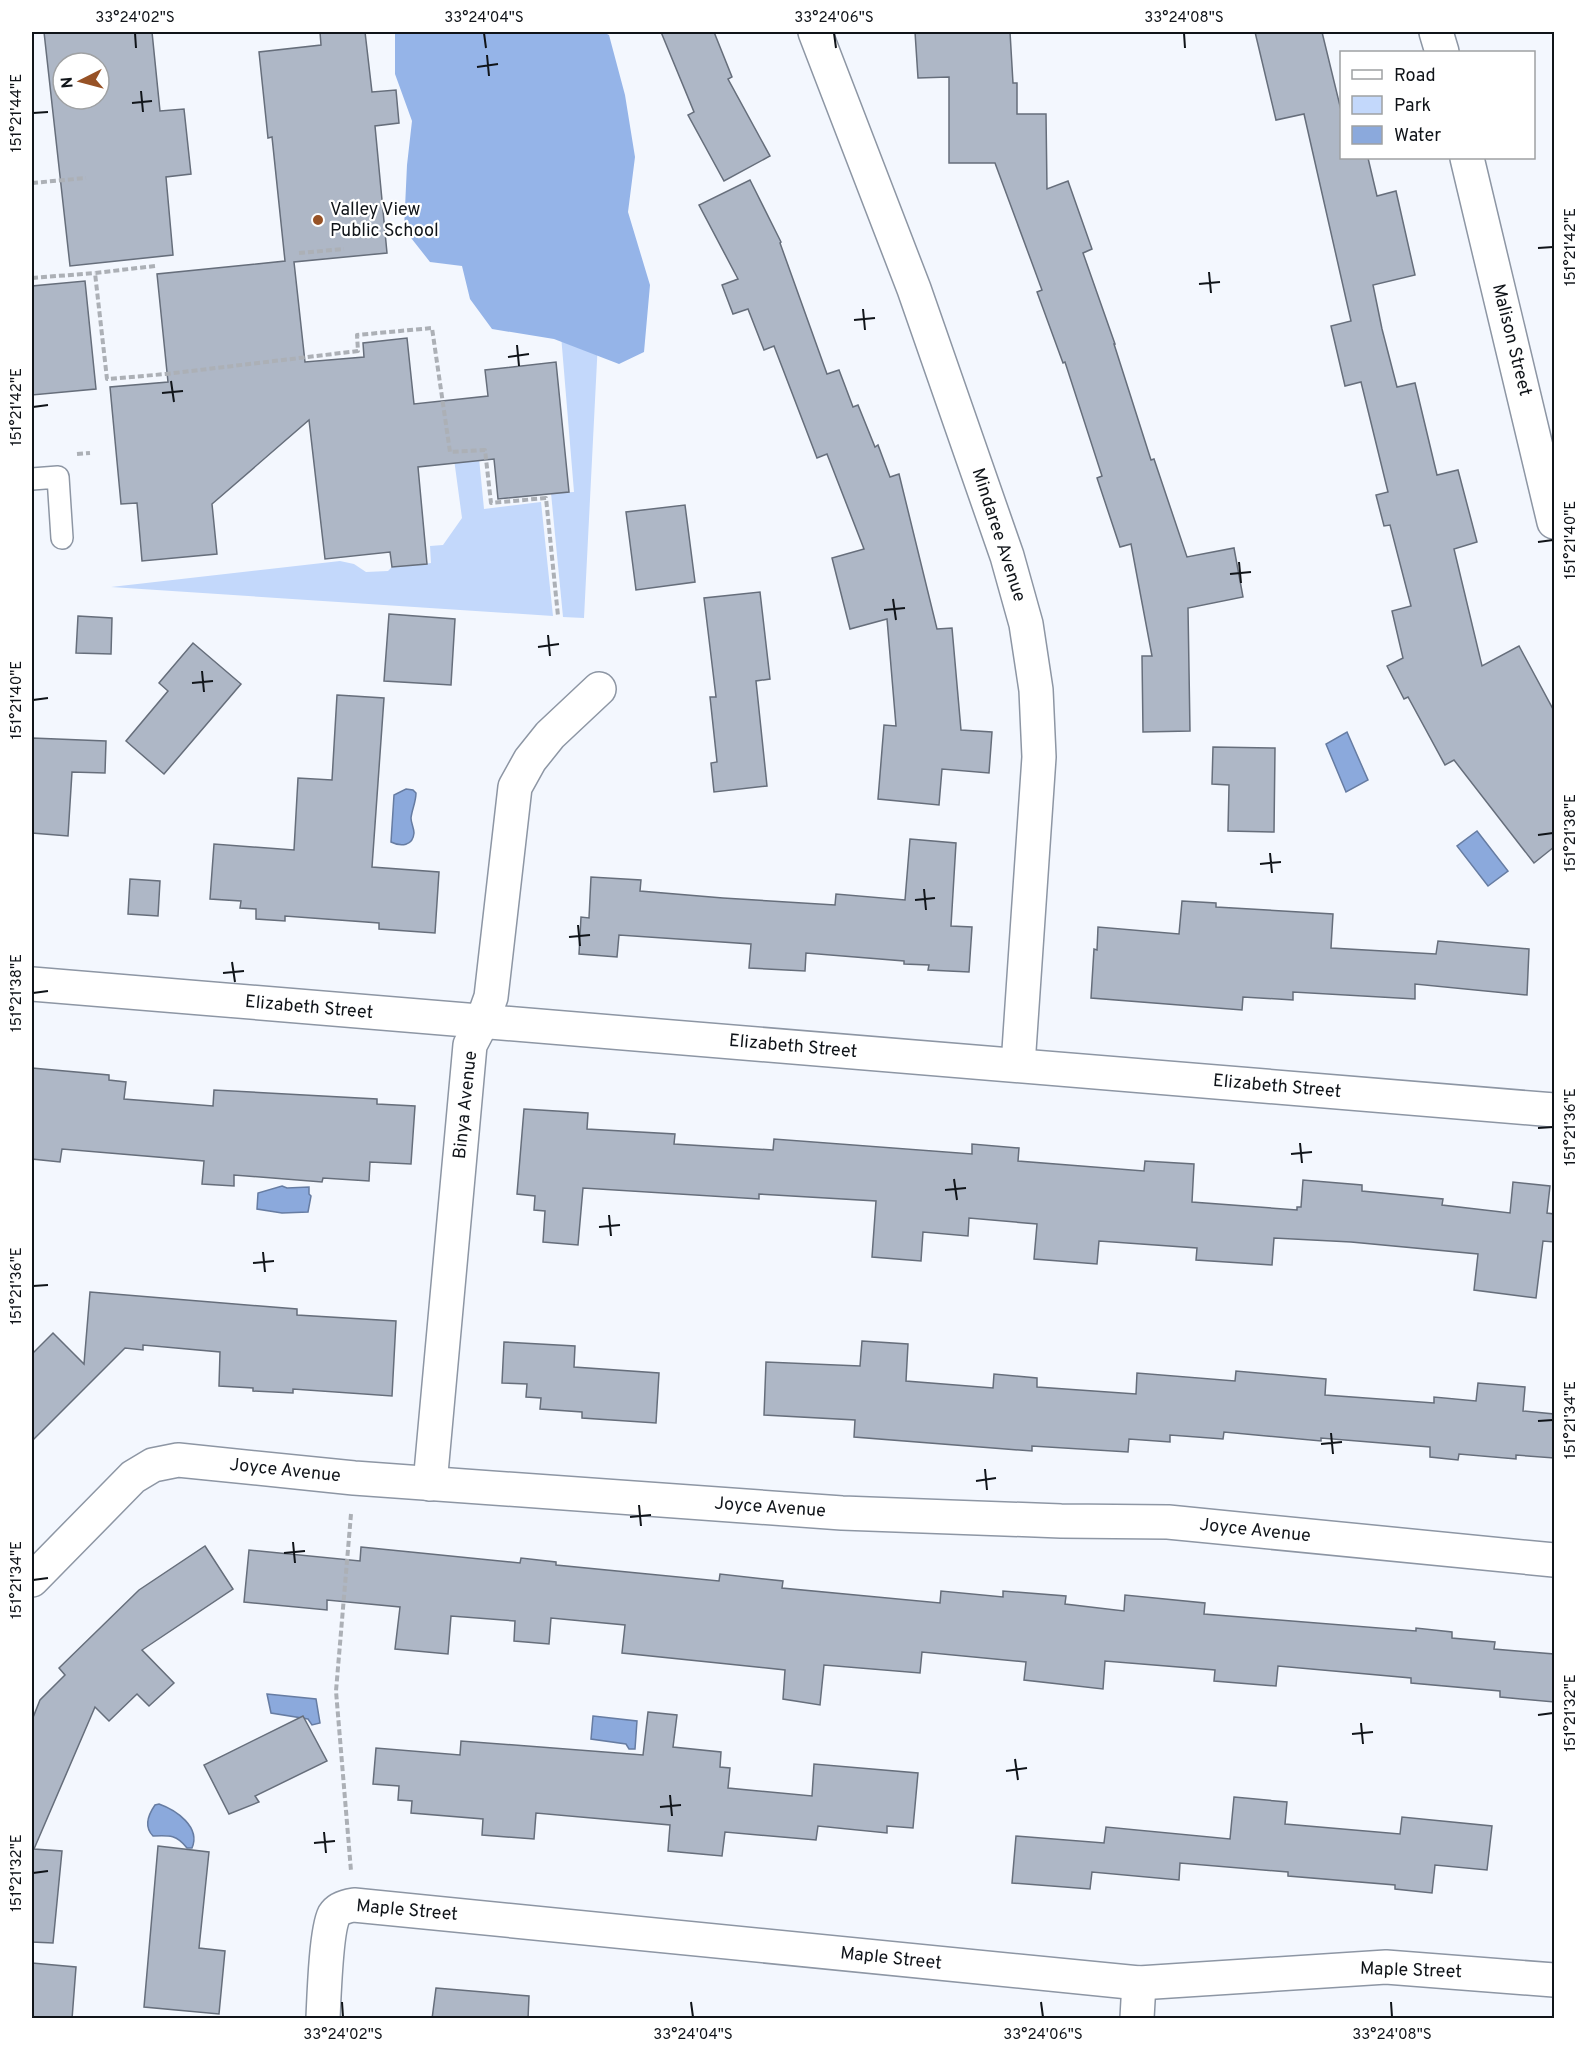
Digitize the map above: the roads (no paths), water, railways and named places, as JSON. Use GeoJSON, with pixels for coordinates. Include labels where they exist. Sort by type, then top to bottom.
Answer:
{"type":"FeatureCollection","features":[{"type":"Feature","properties":{"kind":"street","name":"Mindaree Avenue"},"geometry":{"type":"LineString","coordinates":[[815,32],[914,290],[1007,556],[1026,624],[1036,690],[1039,757],[1018,1065]]}},
{"type":"Feature","properties":{"kind":"street"},"geometry":{"type":"LineString","coordinates":[[1437,32],[1442,51]]}},
{"type":"Feature","properties":{"kind":"street","name":"Malison Street"},"geometry":{"type":"LineString","coordinates":[[1467,159],[1554,522]]}},
{"type":"Feature","properties":{"kind":"street","name":"Binya Avenue"},"geometry":{"type":"LineString","coordinates":[[430,1484],[470,1045],[491,997],[515,788],[530,760],[550,735],[598,689]]}},
{"type":"Feature","properties":{"kind":"street","name":"Elizabeth Street"},"geometry":{"type":"LineString","coordinates":[[32,984],[1554,1110]]}},
{"type":"Feature","properties":{"kind":"street","name":"Joyce Avenue"},"geometry":{"type":"LineString","coordinates":[[32,1580],[133,1477],[153,1465],[178,1460],[354,1478],[842,1513],[1050,1521],[1168,1522],[1554,1560]]}},
{"type":"Feature","properties":{"kind":"street","name":"Maple Street"},"geometry":{"type":"LineString","coordinates":[[323,2019],[331,1930],[335,1914],[344,1907],[354,1905],[1139,1983],[1386,1966],[1554,1980]]}},
{"type":"Feature","properties":{"kind":"street"},"geometry":{"type":"LineString","coordinates":[[1137,2019],[1139,1983]]}},
{"type":"Feature","properties":{"kind":"lane"},"geometry":{"type":"LineString","coordinates":[[32,479],[58,477],[62,538]]}},
{"type":"Feature","properties":{"kind":"water"},"geometry":{"type":"Polygon","coordinates":[[[1347,732],[1368,780],[1346,792],[1326,744],[1347,732]]]}},
{"type":"Feature","properties":{"kind":"water"},"geometry":{"type":"Polygon","coordinates":[[[406,789],[416,793],[411,818],[414,833],[409,843],[399,845],[391,842],[394,795],[406,789]]]}},
{"type":"Feature","properties":{"kind":"water"},"geometry":{"type":"Polygon","coordinates":[[[1477,831],[1508,871],[1488,886],[1457,846],[1477,831]]]}},
{"type":"Feature","properties":{"kind":"water"},"geometry":{"type":"Polygon","coordinates":[[[282,1186],[287,1188],[309,1187],[311,1196],[308,1212],[282,1213],[257,1209],[258,1193],[282,1186]]]}},
{"type":"Feature","properties":{"kind":"water"},"geometry":{"type":"Polygon","coordinates":[[[267,1694],[316,1699],[320,1723],[312,1725],[308,1719],[271,1713],[267,1694]]]}},
{"type":"Feature","properties":{"kind":"water"},"geometry":{"type":"Polygon","coordinates":[[[593,1716],[637,1721],[635,1749],[629,1749],[626,1744],[591,1739],[593,1716]]]}},
{"type":"Feature","properties":{"kind":"water"},"geometry":{"type":"Polygon","coordinates":[[[159,1804],[173,1810],[190,1826],[194,1840],[192,1848],[187,1848],[180,1840],[173,1837],[153,1836],[150,1832],[148,1825],[150,1813],[155,1805],[159,1804]]]}},
{"type":"Feature","properties":{"kind":"place","name":"Valley View Public School"},"geometry":{"type":"Point","coordinates":[318,220]}}]}
